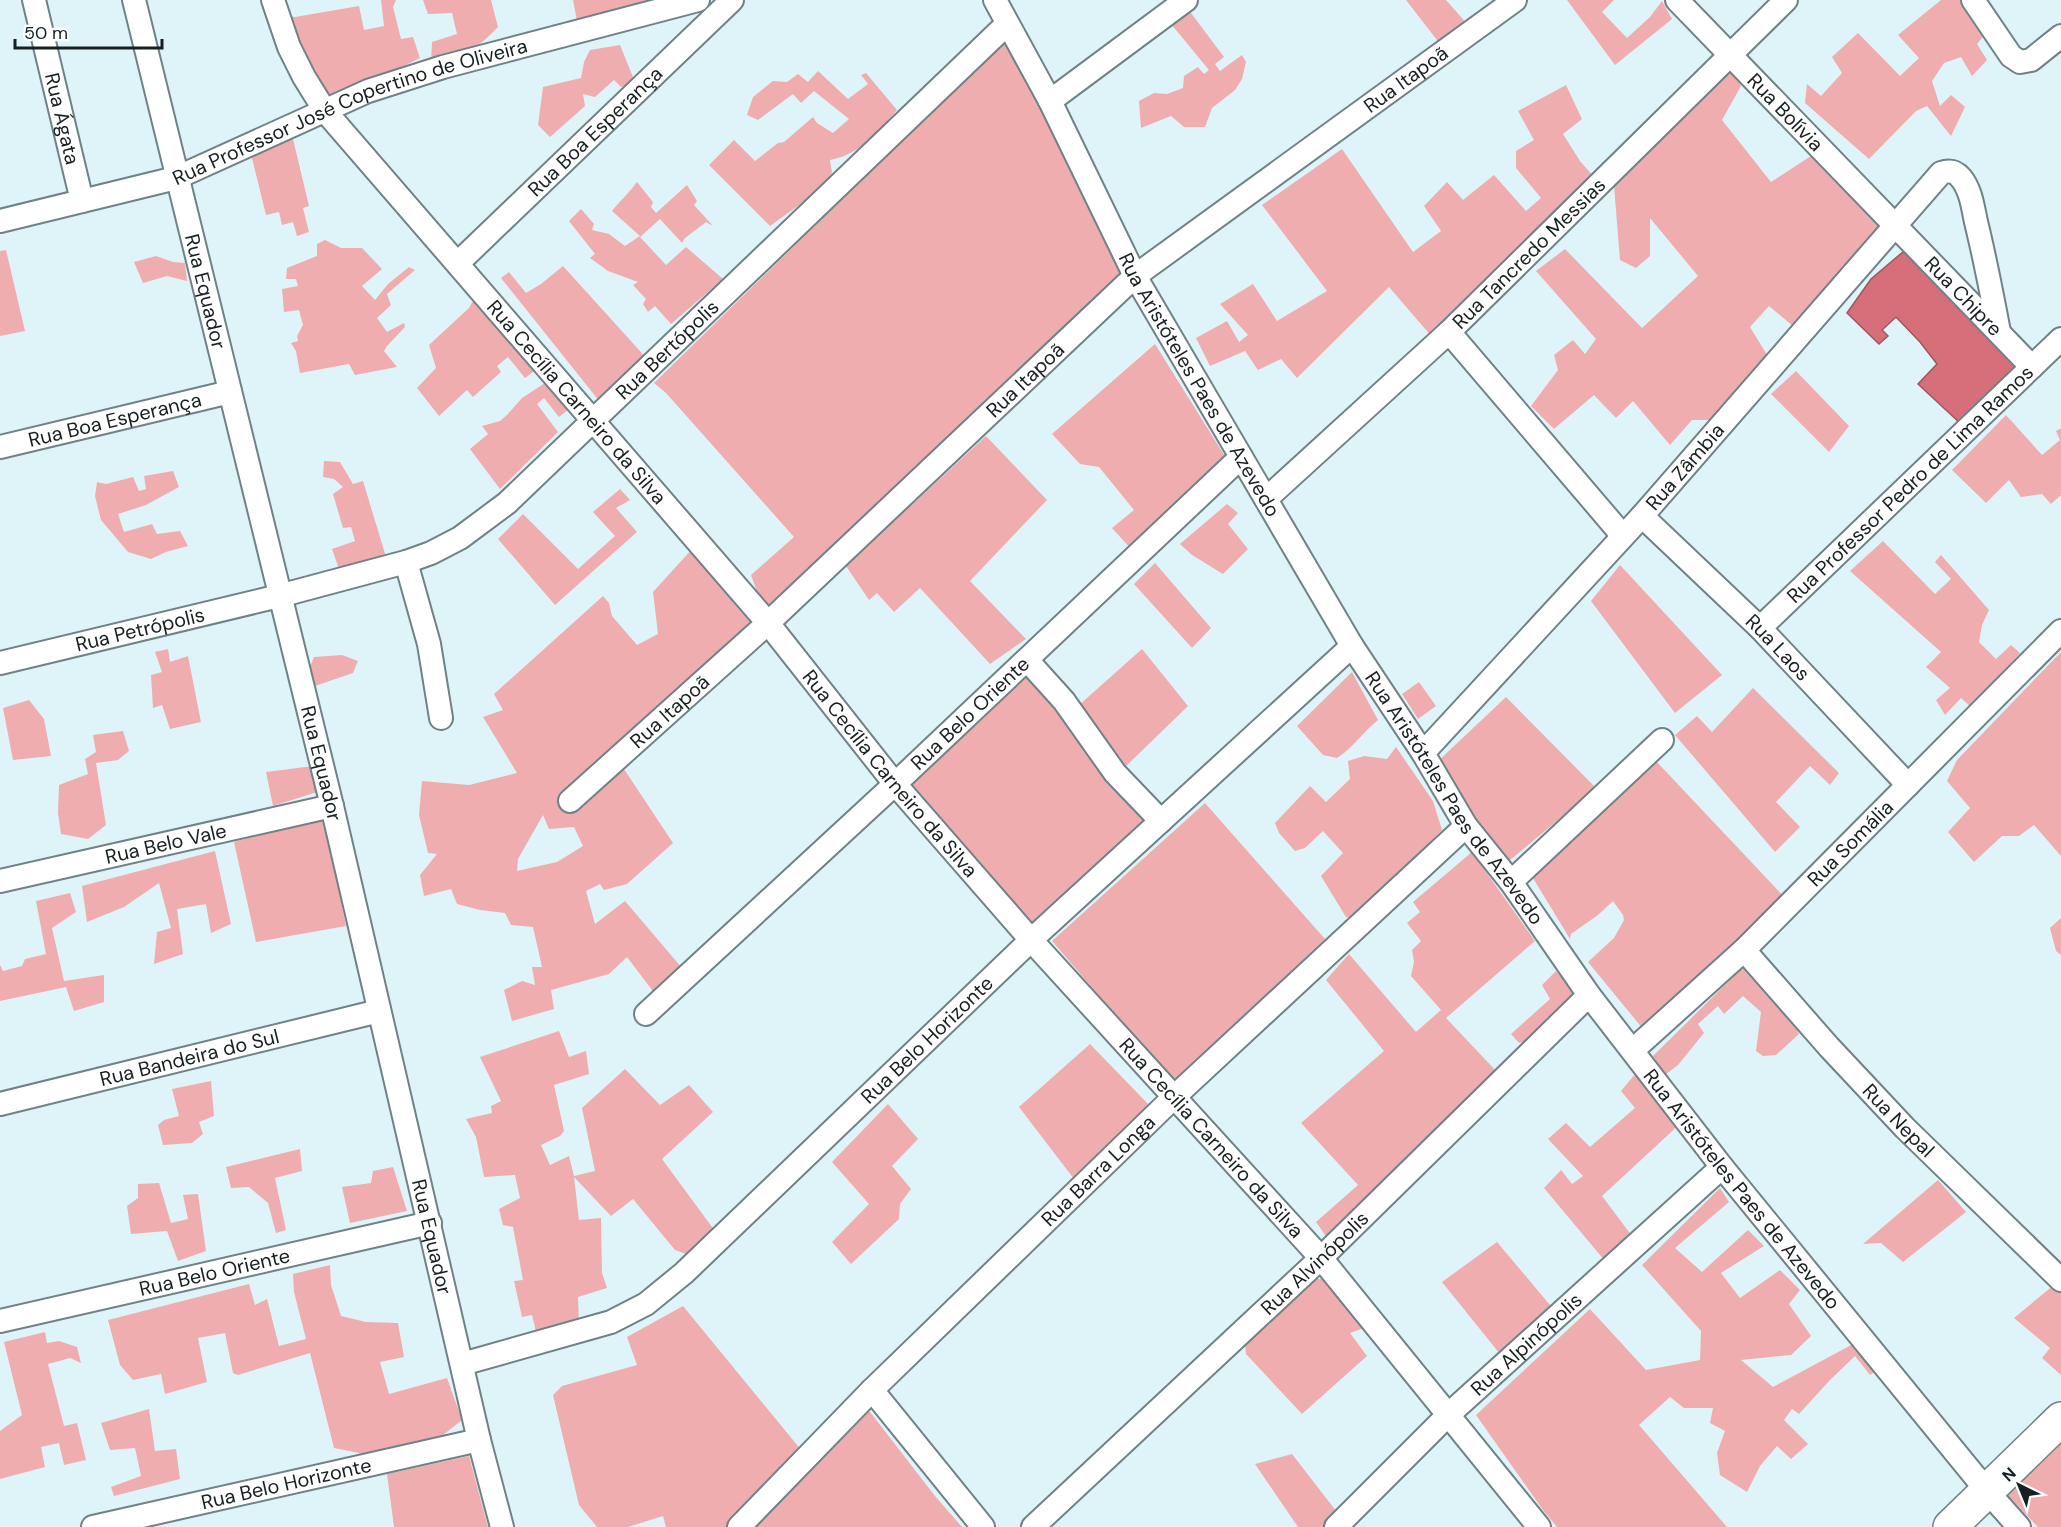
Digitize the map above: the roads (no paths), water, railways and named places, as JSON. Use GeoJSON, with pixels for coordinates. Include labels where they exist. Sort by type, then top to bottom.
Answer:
{"type":"FeatureCollection","features":[{"type":"Feature","properties":{"kind":"main road"},"geometry":{"type":"LineString","coordinates":[[1950,1527],[2061,1419]]}},
{"type":"Feature","properties":{"kind":"street","name":"Rua Ágata"},"geometry":{"type":"LineString","coordinates":[[34,0],[82,201]]}},
{"type":"Feature","properties":{"kind":"street","name":"Rua Equador"},"geometry":{"type":"LineString","coordinates":[[134,0],[332,806],[479,1440],[502,1527]]}},
{"type":"Feature","properties":{"kind":"street","name":"Rua Cecília Carneiro da Silva"},"geometry":{"type":"LineString","coordinates":[[273,0],[289,47],[325,111],[768,623],[895,784],[1031,940],[1320,1258],[1539,1527]]}},
{"type":"Feature","properties":{"kind":"street","name":"Rua Professor José Copertino de Oliveira"},"geometry":{"type":"LineString","coordinates":[[0,221],[176,178],[368,91],[443,67],[698,0]]}},
{"type":"Feature","properties":{"kind":"street","name":"Rua Boa Esperança"},"geometry":{"type":"LineString","coordinates":[[458,263],[732,0]]}},
{"type":"Feature","properties":{"kind":"street","name":"Rua Aristóteles Paes de Azevedo"},"geometry":{"type":"LineString","coordinates":[[995,0],[1050,101],[1135,276],[1352,646],[1423,753],[1466,826],[1511,882],[1589,994],[1722,1167],[2019,1527]]}},
{"type":"Feature","properties":{"kind":"street"},"geometry":{"type":"LineString","coordinates":[[1050,101],[1186,0]]}},
{"type":"Feature","properties":{"kind":"street","name":"Rua Itapoã"},"geometry":{"type":"LineString","coordinates":[[570,801],[768,623],[1135,276],[1515,0]]}},
{"type":"Feature","properties":{"kind":"street","name":"Rua Bolívia"},"geometry":{"type":"LineString","coordinates":[[1677,0],[1895,225]]}},
{"type":"Feature","properties":{"kind":"street","name":"Rua Tancredo Messias"},"geometry":{"type":"LineString","coordinates":[[1266,499],[1449,332],[1786,0]]}},
{"type":"Feature","properties":{"kind":"street"},"geometry":{"type":"LineString","coordinates":[[1973,0],[2011,56],[2020,62],[2031,60],[2059,38]]}},
{"type":"Feature","properties":{"kind":"street","name":"Rua Bertópolis"},"geometry":{"type":"LineString","coordinates":[[279,596],[406,562],[431,553],[460,538],[507,503],[1007,24]]}},
{"type":"Feature","properties":{"kind":"street","name":"Rua Zâmbia"},"geometry":{"type":"LineString","coordinates":[[1423,753],[1642,516],[1941,173],[1949,170],[1960,177],[1967,186],[1983,250],[1999,332]]}},
{"type":"Feature","properties":{"kind":"street","name":"Rua Chipre"},"geometry":{"type":"LineString","coordinates":[[1895,225],[2032,367]]}},
{"type":"Feature","properties":{"kind":"street"},"geometry":{"type":"LineString","coordinates":[[1449,332],[1623,536]]}},
{"type":"Feature","properties":{"kind":"street","name":"Rua Professor Pedro de Lima Ramos"},"geometry":{"type":"LineString","coordinates":[[1760,628],[2061,339]]}},
{"type":"Feature","properties":{"kind":"street","name":"Rua Boa Esperança"},"geometry":{"type":"LineString","coordinates":[[0,447],[230,392]]}},
{"type":"Feature","properties":{"kind":"street","name":"Rua Belo Oriente"},"geometry":{"type":"LineString","coordinates":[[646,1014],[895,784],[1241,458]]}},
{"type":"Feature","properties":{"kind":"street","name":"Rua Laos"},"geometry":{"type":"LineString","coordinates":[[1642,516],[1760,628],[1908,785]]}},
{"type":"Feature","properties":{"kind":"street"},"geometry":{"type":"LineString","coordinates":[[406,562],[429,644],[441,718]]}},
{"type":"Feature","properties":{"kind":"street","name":"Rua Petrópolis"},"geometry":{"type":"LineString","coordinates":[[0,663],[279,596]]}},
{"type":"Feature","properties":{"kind":"street","name":"Rua Somália"},"geometry":{"type":"LineString","coordinates":[[1633,1050],[1744,950],[2061,631]]}},
{"type":"Feature","properties":{"kind":"street","name":"Rua Belo Horizonte"},"geometry":{"type":"LineString","coordinates":[[462,1364],[611,1322],[646,1304],[684,1273],[1031,940],[1352,646]]}},
{"type":"Feature","properties":{"kind":"street"},"geometry":{"type":"LineString","coordinates":[[1027,660],[1064,701],[1115,773],[1161,821]]}},
{"type":"Feature","properties":{"kind":"street"},"geometry":{"type":"LineString","coordinates":[[1511,882],[1662,740]]}},
{"type":"Feature","properties":{"kind":"street","name":"Rua Belo Vale"},"geometry":{"type":"LineString","coordinates":[[0,881],[332,806]]}},
{"type":"Feature","properties":{"kind":"street","name":"Rua Barra Longa"},"geometry":{"type":"LineString","coordinates":[[739,1527],[872,1390],[1173,1098],[1466,826]]}},
{"type":"Feature","properties":{"kind":"street","name":"Rua Nepal"},"geometry":{"type":"LineString","coordinates":[[1744,950],[1829,1047],[1905,1128],[2061,1280]]}},
{"type":"Feature","properties":{"kind":"street","name":"Rua Alvinópolis"},"geometry":{"type":"LineString","coordinates":[[1033,1527],[1320,1258],[1589,994]]}},
{"type":"Feature","properties":{"kind":"street","name":"Rua Bandeira do Sul"},"geometry":{"type":"LineString","coordinates":[[0,1104],[379,1011]]}},
{"type":"Feature","properties":{"kind":"street","name":"Rua Alpinópolis"},"geometry":{"type":"LineString","coordinates":[[1336,1527],[1448,1416],[1722,1167]]}},
{"type":"Feature","properties":{"kind":"street","name":"Rua Belo Oriente"},"geometry":{"type":"LineString","coordinates":[[0,1321],[430,1223]]}},
{"type":"Feature","properties":{"kind":"street"},"geometry":{"type":"LineString","coordinates":[[872,1390],[983,1527]]}},
{"type":"Feature","properties":{"kind":"street","name":"Rua Belo Horizonte"},"geometry":{"type":"LineString","coordinates":[[93,1527],[479,1440]]}}]}
